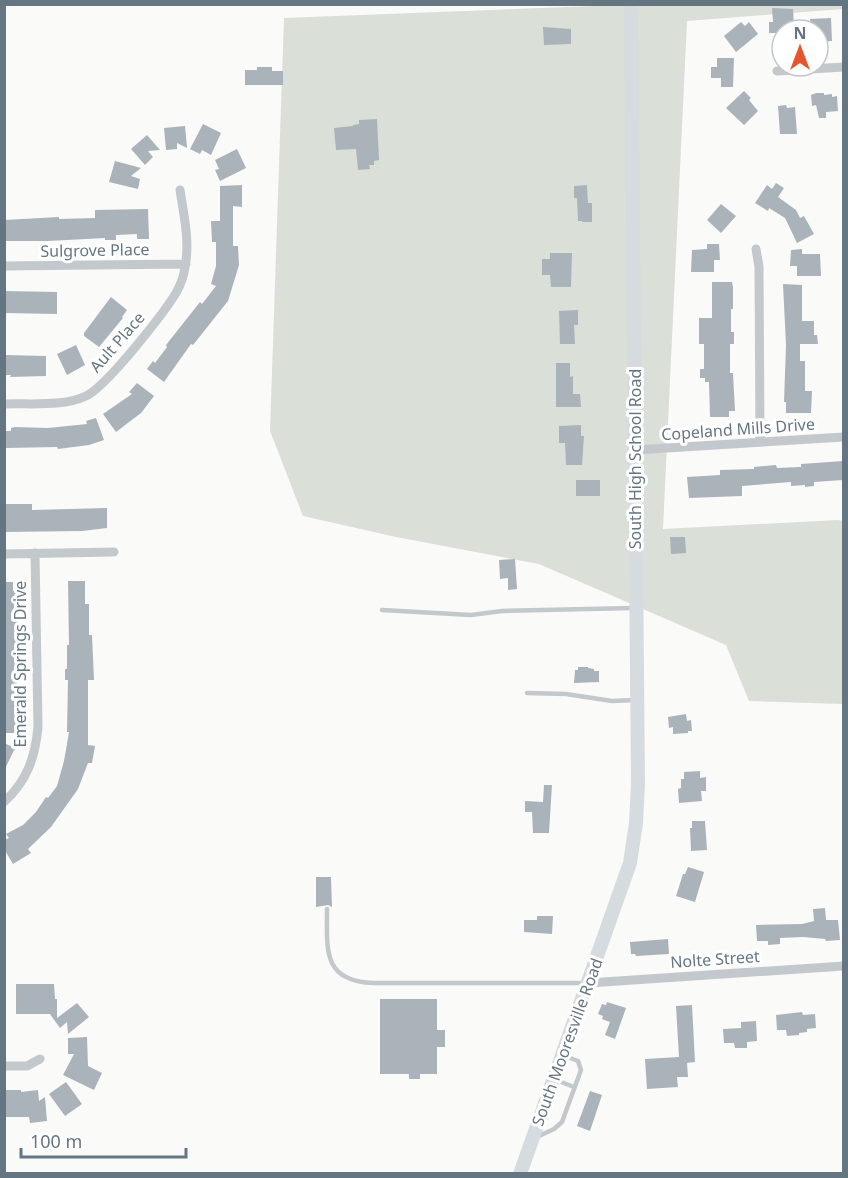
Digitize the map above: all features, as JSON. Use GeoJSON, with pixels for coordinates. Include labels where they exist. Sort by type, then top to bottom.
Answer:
{"type":"FeatureCollection","features":[{"type":"Feature","properties":{"kind":"main road","name":"South High School Road"},"geometry":{"type":"LineString","coordinates":[[614,910],[630,863],[636,823],[631,4]]}},
{"type":"Feature","properties":{"kind":"main road","name":"South Mooresville Road"},"geometry":{"type":"LineString","coordinates":[[519,1173],[614,910]]}},
{"type":"Feature","properties":{"kind":"street","name":"Ault Place"},"geometry":{"type":"LineString","coordinates":[[4,404],[62,402],[86,396],[104,383],[148,331],[176,292],[186,264],[188,247],[180,190]]}},
{"type":"Feature","properties":{"kind":"street"},"geometry":{"type":"LineString","coordinates":[[756,249],[759,262],[760,442]]}},
{"type":"Feature","properties":{"kind":"street","name":"Sulgrove Place"},"geometry":{"type":"LineString","coordinates":[[4,266],[186,264]]}},
{"type":"Feature","properties":{"kind":"street","name":"Copeland Mills Drive"},"geometry":{"type":"LineString","coordinates":[[635,450],[843,437]]}},
{"type":"Feature","properties":{"kind":"street"},"geometry":{"type":"LineString","coordinates":[[4,554],[114,552]]}},
{"type":"Feature","properties":{"kind":"street","name":"Emerald Springs Drive"},"geometry":{"type":"LineString","coordinates":[[4,802],[17,791],[35,755],[38,727],[35,553]]}},
{"type":"Feature","properties":{"kind":"street","name":"Nolte Street"},"geometry":{"type":"LineString","coordinates":[[588,983],[843,966]]}},
{"type":"Feature","properties":{"kind":"street"},"geometry":{"type":"LineString","coordinates":[[4,1066],[27,1066],[40,1059]]}},
{"type":"Feature","properties":{"kind":"lane"},"geometry":{"type":"LineString","coordinates":[[382,610],[471,615],[502,611],[636,608]]}},
{"type":"Feature","properties":{"kind":"lane"},"geometry":{"type":"LineString","coordinates":[[527,693],[566,694],[612,701],[637,700]]}},
{"type":"Feature","properties":{"kind":"lane"},"geometry":{"type":"LineString","coordinates":[[327,909],[328,950],[337,971],[349,980],[373,983],[588,983]]}},
{"type":"Feature","properties":{"kind":"lane"},"geometry":{"type":"LineString","coordinates":[[532,1139],[554,1129],[562,1122],[581,1070],[578,1061],[562,1055]]}},
{"type":"Feature","properties":{"kind":"lane"},"geometry":{"type":"LineString","coordinates":[[554,1079],[574,1087]]}},
{"type":"Feature","properties":{"kind":"shaded area"},"geometry":{"type":"Polygon","coordinates":[[[621,5],[843,5],[843,9],[687,21],[663,529],[843,521],[843,704],[749,701],[726,645],[539,564],[396,537],[303,516],[270,431],[284,18],[621,5]]]}},
{"type":"Feature","properties":{"kind":"building"},"geometry":{"type":"Polygon","coordinates":[[[772,8],[793,9],[793,18],[773,18],[772,8]]]}},
{"type":"Feature","properties":{"kind":"building"},"geometry":{"type":"Polygon","coordinates":[[[830,18],[832,41],[830,41],[830,18]]]}},
{"type":"Feature","properties":{"kind":"building"},"geometry":{"type":"Polygon","coordinates":[[[741,22],[745,26],[749,22],[758,34],[736,52],[724,36],[741,22]]]}},
{"type":"Feature","properties":{"kind":"building"},"geometry":{"type":"Polygon","coordinates":[[[543,27],[571,29],[571,44],[544,45],[543,27]]]}},
{"type":"Feature","properties":{"kind":"building"},"geometry":{"type":"Polygon","coordinates":[[[717,58],[734,58],[733,87],[721,87],[721,78],[711,78],[711,67],[717,67],[717,58]]]}},
{"type":"Feature","properties":{"kind":"building"},"geometry":{"type":"Polygon","coordinates":[[[257,67],[272,67],[272,71],[283,71],[283,85],[245,85],[245,70],[257,70],[257,67]]]}},
{"type":"Feature","properties":{"kind":"building"},"geometry":{"type":"Polygon","coordinates":[[[744,91],[758,111],[744,125],[726,108],[744,91]]]}},
{"type":"Feature","properties":{"kind":"building"},"geometry":{"type":"Polygon","coordinates":[[[816,93],[837,96],[838,111],[826,112],[826,118],[819,118],[816,105],[812,106],[811,95],[816,93]]]}},
{"type":"Feature","properties":{"kind":"building"},"geometry":{"type":"Polygon","coordinates":[[[786,105],[787,108],[795,107],[797,134],[780,134],[778,106],[786,105]]]}},
{"type":"Feature","properties":{"kind":"building"},"geometry":{"type":"Polygon","coordinates":[[[377,119],[379,160],[374,161],[374,165],[369,165],[370,169],[358,170],[356,149],[336,150],[334,128],[353,126],[359,124],[359,120],[377,119]]]}},
{"type":"Feature","properties":{"kind":"building"},"geometry":{"type":"Polygon","coordinates":[[[203,124],[221,133],[211,155],[202,150],[200,154],[190,149],[203,124]]]}},
{"type":"Feature","properties":{"kind":"building"},"geometry":{"type":"Polygon","coordinates":[[[185,126],[187,148],[177,143],[177,149],[166,150],[164,128],[185,126]]]}},
{"type":"Feature","properties":{"kind":"building"},"geometry":{"type":"Polygon","coordinates":[[[147,135],[160,150],[148,151],[153,157],[145,165],[131,149],[147,135]]]}},
{"type":"Feature","properties":{"kind":"building"},"geometry":{"type":"Polygon","coordinates":[[[237,149],[246,168],[220,181],[215,170],[219,169],[215,160],[237,149]]]}},
{"type":"Feature","properties":{"kind":"building"},"geometry":{"type":"Polygon","coordinates":[[[115,161],[141,168],[131,176],[140,179],[138,189],[109,182],[115,161]]]}},
{"type":"Feature","properties":{"kind":"building"},"geometry":{"type":"Polygon","coordinates":[[[776,183],[784,188],[778,197],[796,210],[800,218],[804,216],[814,234],[797,243],[785,218],[755,203],[767,185],[772,189],[776,183]]]}},
{"type":"Feature","properties":{"kind":"building"},"geometry":{"type":"Polygon","coordinates":[[[242,185],[242,207],[233,206],[233,246],[238,246],[239,265],[228,301],[193,345],[191,344],[164,382],[147,369],[153,361],[155,363],[167,347],[166,345],[200,302],[202,304],[216,286],[211,284],[216,266],[216,242],[212,242],[211,221],[220,221],[220,186],[242,185]]]}},
{"type":"Feature","properties":{"kind":"building"},"geometry":{"type":"Polygon","coordinates":[[[587,185],[588,203],[592,203],[592,222],[582,222],[578,221],[574,186],[587,185]]]}},
{"type":"Feature","properties":{"kind":"building"},"geometry":{"type":"Polygon","coordinates":[[[721,204],[736,216],[721,233],[707,220],[721,204]]]}},
{"type":"Feature","properties":{"kind":"building"},"geometry":{"type":"Polygon","coordinates":[[[148,209],[149,239],[137,239],[137,234],[116,235],[116,240],[105,240],[105,238],[4,241],[4,220],[95,218],[95,210],[148,209]]]}},
{"type":"Feature","properties":{"kind":"building"},"geometry":{"type":"Polygon","coordinates":[[[707,244],[719,244],[720,260],[714,260],[714,272],[691,272],[692,250],[707,249],[707,244]]]}},
{"type":"Feature","properties":{"kind":"building"},"geometry":{"type":"Polygon","coordinates":[[[802,249],[802,254],[820,254],[821,276],[797,276],[797,266],[790,266],[791,250],[802,249]]]}},
{"type":"Feature","properties":{"kind":"building"},"geometry":{"type":"Polygon","coordinates":[[[550,253],[572,253],[571,287],[551,287],[550,275],[542,275],[542,259],[550,259],[550,253]]]}},
{"type":"Feature","properties":{"kind":"building"},"geometry":{"type":"Polygon","coordinates":[[[712,282],[732,282],[733,287],[731,332],[734,332],[734,344],[730,344],[730,373],[733,373],[735,411],[729,411],[729,417],[710,417],[709,382],[705,382],[705,378],[700,378],[700,369],[704,369],[704,344],[699,344],[699,318],[712,318],[712,282]]]}},
{"type":"Feature","properties":{"kind":"building"},"geometry":{"type":"Polygon","coordinates":[[[783,284],[802,285],[802,321],[814,321],[814,335],[817,335],[818,344],[800,344],[800,361],[805,361],[805,391],[812,391],[811,413],[786,413],[783,284]]]}},
{"type":"Feature","properties":{"kind":"building"},"geometry":{"type":"Polygon","coordinates":[[[4,291],[57,292],[57,314],[4,313],[4,291]]]}},
{"type":"Feature","properties":{"kind":"building"},"geometry":{"type":"Polygon","coordinates":[[[111,297],[127,310],[99,347],[84,336],[84,333],[111,297]]]}},
{"type":"Feature","properties":{"kind":"building"},"geometry":{"type":"Polygon","coordinates":[[[578,310],[578,325],[574,325],[575,344],[560,344],[559,311],[578,310]]]}},
{"type":"Feature","properties":{"kind":"building"},"geometry":{"type":"Polygon","coordinates":[[[76,345],[85,365],[67,375],[57,354],[76,345]]]}},
{"type":"Feature","properties":{"kind":"building"},"geometry":{"type":"Polygon","coordinates":[[[4,355],[46,356],[46,376],[10,377],[11,375],[4,375],[4,355]]]}},
{"type":"Feature","properties":{"kind":"building"},"geometry":{"type":"Polygon","coordinates":[[[556,363],[570,363],[573,394],[580,394],[581,407],[556,407],[556,363]]]}},
{"type":"Feature","properties":{"kind":"building"},"geometry":{"type":"Polygon","coordinates":[[[137,383],[154,396],[141,413],[116,432],[103,414],[132,394],[129,392],[137,383]]]}},
{"type":"Feature","properties":{"kind":"building"},"geometry":{"type":"Polygon","coordinates":[[[96,418],[104,440],[89,445],[58,449],[57,447],[5,448],[5,431],[11,431],[11,428],[48,428],[87,424],[86,421],[96,418]]]}},
{"type":"Feature","properties":{"kind":"building"},"geometry":{"type":"Polygon","coordinates":[[[581,425],[581,436],[584,436],[582,465],[566,465],[565,443],[559,443],[559,426],[581,425]]]}},
{"type":"Feature","properties":{"kind":"building"},"geometry":{"type":"Polygon","coordinates":[[[843,461],[843,480],[814,482],[814,486],[805,487],[805,485],[791,486],[791,482],[742,486],[742,496],[689,498],[687,477],[720,475],[720,470],[754,469],[754,467],[776,465],[777,468],[801,467],[801,464],[843,461]]]}},
{"type":"Feature","properties":{"kind":"building"},"geometry":{"type":"Polygon","coordinates":[[[576,480],[600,480],[600,496],[576,496],[576,480]]]}},
{"type":"Feature","properties":{"kind":"building"},"geometry":{"type":"Polygon","coordinates":[[[4,504],[32,504],[32,510],[107,508],[107,528],[82,531],[4,532],[4,504]]]}},
{"type":"Feature","properties":{"kind":"building"},"geometry":{"type":"Polygon","coordinates":[[[670,537],[685,537],[686,553],[671,554],[670,537]]]}},
{"type":"Feature","properties":{"kind":"building"},"geometry":{"type":"Polygon","coordinates":[[[515,559],[517,589],[508,590],[508,578],[500,579],[499,560],[515,559]]]}},
{"type":"Feature","properties":{"kind":"building"},"geometry":{"type":"Polygon","coordinates":[[[68,581],[85,581],[85,604],[89,604],[89,635],[92,635],[94,680],[88,680],[88,745],[95,746],[92,763],[88,763],[78,789],[51,827],[28,849],[31,853],[13,864],[4,849],[4,840],[9,838],[6,834],[23,825],[46,797],[48,798],[57,786],[64,761],[69,732],[67,732],[68,680],[65,680],[67,645],[69,645],[68,581]]]}},
{"type":"Feature","properties":{"kind":"building"},"geometry":{"type":"Polygon","coordinates":[[[4,582],[13,582],[13,591],[17,591],[17,733],[4,733],[4,582]]]}},
{"type":"Feature","properties":{"kind":"building"},"geometry":{"type":"Polygon","coordinates":[[[578,667],[588,667],[599,671],[599,682],[574,683],[575,670],[578,670],[578,667]]]}},
{"type":"Feature","properties":{"kind":"building"},"geometry":{"type":"Polygon","coordinates":[[[686,714],[687,721],[691,720],[692,731],[673,734],[673,727],[669,728],[668,717],[686,714]]]}},
{"type":"Feature","properties":{"kind":"building"},"geometry":{"type":"Polygon","coordinates":[[[4,743],[15,748],[4,771],[4,743]]]}},
{"type":"Feature","properties":{"kind":"building"},"geometry":{"type":"Polygon","coordinates":[[[700,771],[700,778],[706,777],[706,791],[701,791],[702,801],[679,803],[678,789],[681,788],[684,772],[700,771]]]}},
{"type":"Feature","properties":{"kind":"building"},"geometry":{"type":"Polygon","coordinates":[[[544,785],[552,785],[549,833],[533,833],[532,812],[525,812],[525,801],[543,802],[544,785]]]}},
{"type":"Feature","properties":{"kind":"building"},"geometry":{"type":"Polygon","coordinates":[[[692,821],[705,821],[707,850],[691,851],[692,821]]]}},
{"type":"Feature","properties":{"kind":"building"},"geometry":{"type":"Polygon","coordinates":[[[688,867],[704,872],[695,902],[676,896],[683,874],[688,867]]]}},
{"type":"Feature","properties":{"kind":"building"},"geometry":{"type":"Polygon","coordinates":[[[316,877],[331,877],[332,907],[328,905],[316,907],[316,877]]]}},
{"type":"Feature","properties":{"kind":"building"},"geometry":{"type":"Polygon","coordinates":[[[825,908],[826,920],[838,920],[840,940],[780,938],[780,944],[768,945],[768,941],[757,941],[756,925],[802,924],[814,921],[813,909],[825,908]]]}},
{"type":"Feature","properties":{"kind":"building"},"geometry":{"type":"Polygon","coordinates":[[[537,916],[553,916],[552,934],[524,932],[524,920],[537,920],[537,916]]]}},
{"type":"Feature","properties":{"kind":"building"},"geometry":{"type":"Polygon","coordinates":[[[668,939],[669,954],[636,956],[631,954],[630,942],[668,939]]]}},
{"type":"Feature","properties":{"kind":"building"},"geometry":{"type":"Polygon","coordinates":[[[16,984],[54,984],[57,1018],[77,1003],[89,1017],[68,1034],[67,1022],[60,1028],[50,1014],[16,1014],[16,984]]]}},
{"type":"Feature","properties":{"kind":"building"},"geometry":{"type":"Polygon","coordinates":[[[380,999],[437,999],[437,1030],[445,1030],[445,1047],[437,1047],[437,1074],[420,1074],[420,1079],[409,1079],[409,1074],[380,1074],[380,999]]]}},
{"type":"Feature","properties":{"kind":"building"},"geometry":{"type":"Polygon","coordinates":[[[607,1002],[626,1008],[615,1039],[605,1035],[610,1022],[602,1019],[603,1016],[598,1014],[602,1004],[606,1005],[607,1002]]]}},
{"type":"Feature","properties":{"kind":"building"},"geometry":{"type":"Polygon","coordinates":[[[692,1005],[695,1062],[687,1063],[688,1077],[677,1077],[678,1087],[647,1089],[645,1059],[679,1057],[676,1006],[692,1005]]]}},
{"type":"Feature","properties":{"kind":"building"},"geometry":{"type":"Polygon","coordinates":[[[802,1012],[803,1015],[815,1014],[816,1028],[807,1029],[807,1032],[799,1033],[799,1035],[787,1036],[786,1030],[777,1030],[776,1015],[802,1012]]]}},
{"type":"Feature","properties":{"kind":"building"},"geometry":{"type":"Polygon","coordinates":[[[756,1021],[757,1041],[747,1042],[747,1048],[735,1048],[734,1043],[724,1043],[723,1029],[741,1028],[741,1022],[756,1021]]]}},
{"type":"Feature","properties":{"kind":"building"},"geometry":{"type":"Polygon","coordinates":[[[87,1037],[88,1066],[102,1073],[94,1090],[63,1075],[74,1054],[68,1054],[68,1038],[87,1037]]]}},
{"type":"Feature","properties":{"kind":"building"},"geometry":{"type":"Polygon","coordinates":[[[66,1082],[82,1104],[65,1116],[49,1094],[66,1082]]]}},
{"type":"Feature","properties":{"kind":"building"},"geometry":{"type":"Polygon","coordinates":[[[4,1090],[21,1090],[21,1092],[38,1090],[39,1101],[45,1097],[47,1121],[30,1123],[29,1117],[4,1117],[4,1090]]]}},
{"type":"Feature","properties":{"kind":"building"},"geometry":{"type":"Polygon","coordinates":[[[590,1091],[602,1095],[590,1131],[577,1126],[590,1091]]]}}]}
